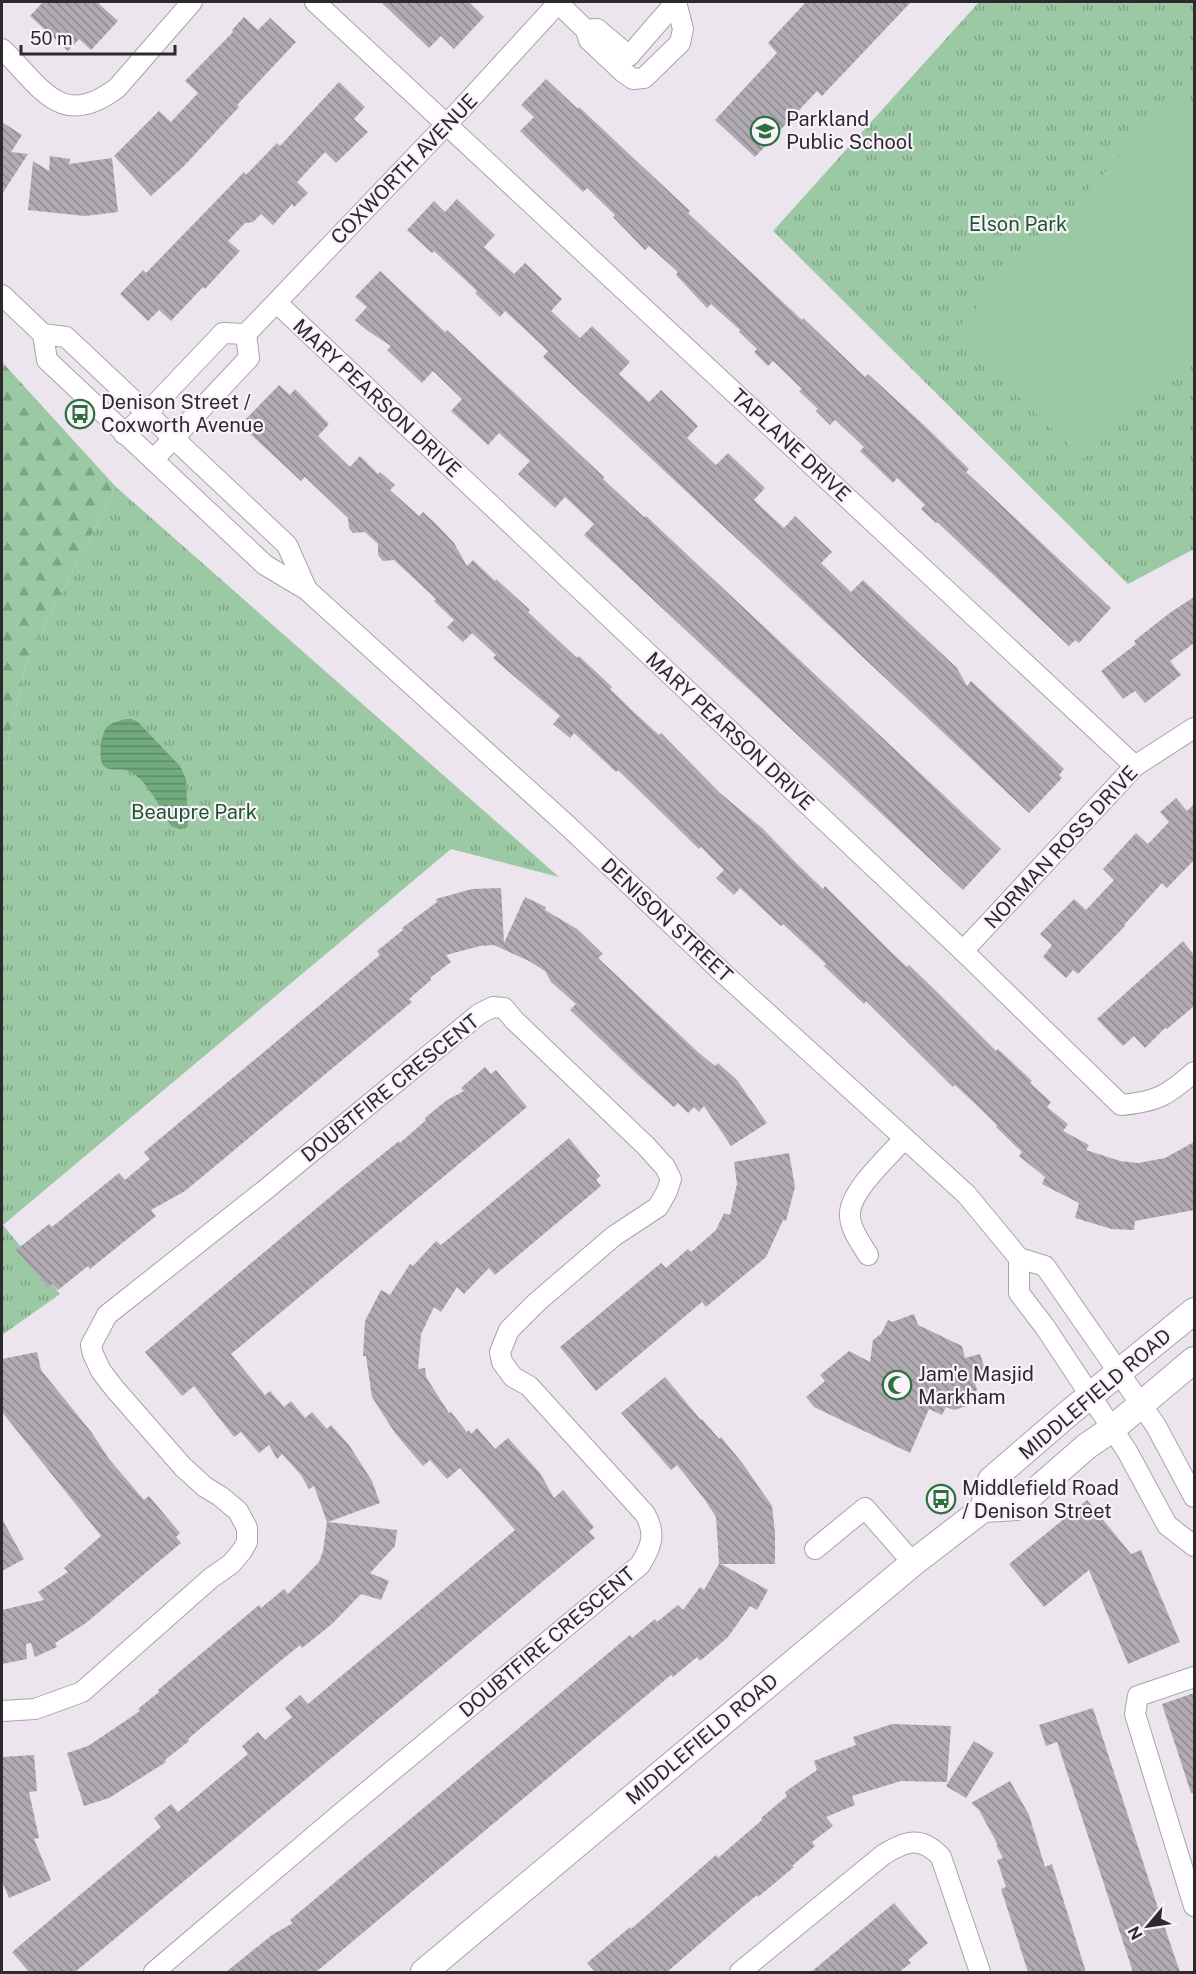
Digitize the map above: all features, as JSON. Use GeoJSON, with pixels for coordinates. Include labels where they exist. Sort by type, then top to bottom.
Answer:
{"type":"FeatureCollection","features":[{"type":"Feature","properties":{"kind":"main road","name":"MIDDLEFIELD ROAD"},"geometry":{"type":"LineString","coordinates":[[983,1509],[991,1480],[1194,1311]]}},
{"type":"Feature","properties":{"kind":"main road","name":"MIDDLEFIELD ROAD"},"geometry":{"type":"LineString","coordinates":[[424,1972],[913,1563],[983,1509],[1017,1508],[1087,1446],[1112,1429],[1194,1359]]}},
{"type":"Feature","properties":{"kind":"street"},"geometry":{"type":"LineString","coordinates":[[2,50],[42,92],[63,105],[84,105],[102,99],[117,87],[192,2]]}},
{"type":"Feature","properties":{"kind":"street","name":"TAPLANE DRIVE"},"geometry":{"type":"LineString","coordinates":[[315,2],[1135,766]]}},
{"type":"Feature","properties":{"kind":"street"},"geometry":{"type":"LineString","coordinates":[[559,2],[586,30],[589,40],[633,79],[644,78],[680,43],[683,29],[676,2]]}},
{"type":"Feature","properties":{"kind":"street","name":"COXWORTH AVENUE"},"geometry":{"type":"LineString","coordinates":[[246,334],[448,124],[559,2]]}},
{"type":"Feature","properties":{"kind":"street"},"geometry":{"type":"LineString","coordinates":[[586,30],[597,29],[629,56],[676,2]]}},
{"type":"Feature","properties":{"kind":"street","name":"DENISON STREET"},"geometry":{"type":"LineString","coordinates":[[2,296],[43,334],[66,337],[287,545],[307,590]]}},
{"type":"Feature","properties":{"kind":"street","name":"MARY PEARSON DRIVE"},"geometry":{"type":"LineString","coordinates":[[277,303],[963,951],[1121,1105],[1144,1103],[1171,1093],[1194,1072]]}},
{"type":"Feature","properties":{"kind":"street"},"geometry":{"type":"LineString","coordinates":[[124,434],[223,333],[246,334],[249,358],[153,460]]}},
{"type":"Feature","properties":{"kind":"street","name":"DENISON STREET"},"geometry":{"type":"LineString","coordinates":[[43,334],[47,360],[124,434],[265,565],[307,590],[569,827],[723,973],[966,1194],[1019,1258],[1045,1266],[1155,1426],[1194,1497]]}},
{"type":"Feature","properties":{"kind":"street","name":"NORMAN ROSS DRIVE"},"geometry":{"type":"LineString","coordinates":[[963,951],[1135,766],[1194,728]]}},
{"type":"Feature","properties":{"kind":"street","name":"DOUBTFIRE CRESCENT"},"geometry":{"type":"LineString","coordinates":[[2,1711],[35,1709],[82,1692],[211,1578],[231,1564],[247,1542],[247,1528],[238,1511],[220,1496],[204,1487],[183,1467],[101,1371],[91,1345],[107,1315],[265,1190],[479,1014],[493,1007],[504,1008],[646,1146],[665,1167],[671,1179],[658,1206],[614,1236],[537,1302],[509,1330],[500,1352],[502,1362],[513,1377],[529,1386],[645,1514],[651,1525],[650,1550],[640,1565],[348,1807],[154,1972]]}},
{"type":"Feature","properties":{"kind":"street"},"geometry":{"type":"LineString","coordinates":[[868,1255],[853,1230],[850,1212],[855,1194],[904,1139]]}},
{"type":"Feature","properties":{"kind":"street"},"geometry":{"type":"LineString","coordinates":[[1019,1258],[1019,1293],[1045,1327],[1127,1451],[1167,1525],[1194,1546]]}},
{"type":"Feature","properties":{"kind":"street"},"geometry":{"type":"LineString","coordinates":[[815,1550],[865,1508],[913,1563]]}},
{"type":"Feature","properties":{"kind":"street"},"geometry":{"type":"LineString","coordinates":[[1194,1677],[1138,1696],[1135,1714],[1194,1906]]}},
{"type":"Feature","properties":{"kind":"street"},"geometry":{"type":"LineString","coordinates":[[740,1972],[883,1855],[902,1843],[916,1842],[933,1848],[941,1857],[980,1972]]}},
{"type":"Feature","properties":{"kind":"green space","name":"Elson Park"},"geometry":{"type":"Polygon","coordinates":[[[979,2],[1194,2],[1194,549],[1128,584],[773,231],[979,2]]]}},
{"type":"Feature","properties":{"kind":"green space"},"geometry":{"type":"Polygon","coordinates":[[[1172,101],[1194,122],[1194,342],[1084,459],[952,334],[1172,101]]]}},
{"type":"Feature","properties":{"kind":"green space"},"geometry":{"type":"Polygon","coordinates":[[[2,362],[116,487],[27,659],[2,769],[2,362]]]}},
{"type":"Feature","properties":{"kind":"green space","name":"Beaupre Park"},"geometry":{"type":"Polygon","coordinates":[[[116,487],[559,877],[451,849],[3,1225],[60,1294],[2,1335],[2,769],[27,659],[116,487]]]}},
{"type":"Feature","properties":{"kind":"shaded area"},"geometry":{"type":"Polygon","coordinates":[[[125,719],[138,722],[180,766],[186,779],[188,825],[186,828],[171,826],[153,795],[136,775],[126,770],[108,769],[103,765],[101,761],[102,738],[106,729],[125,719]]]}},
{"type":"Feature","properties":{"kind":"building"},"geometry":{"type":"Polygon","coordinates":[[[43,2],[97,2],[118,21],[91,50],[79,39],[68,51],[30,16],[43,2]]]}},
{"type":"Feature","properties":{"kind":"building"},"geometry":{"type":"Polygon","coordinates":[[[381,2],[469,2],[484,17],[454,49],[441,36],[429,48],[381,2]]]}},
{"type":"Feature","properties":{"kind":"building"},"geometry":{"type":"Polygon","coordinates":[[[806,2],[911,2],[822,96],[817,91],[755,157],[715,120],[777,53],[768,43],[806,2]]]}},
{"type":"Feature","properties":{"kind":"building"},"geometry":{"type":"Polygon","coordinates":[[[244,17],[258,30],[270,18],[296,42],[183,167],[151,196],[114,156],[159,111],[171,122],[198,93],[185,81],[233,32],[232,30],[244,17]]]}},
{"type":"Feature","properties":{"kind":"building"},"geometry":{"type":"Polygon","coordinates":[[[546,79],[690,211],[688,213],[802,320],[803,318],[865,377],[868,374],[926,427],[969,469],[966,472],[1111,608],[1079,643],[1075,640],[1069,646],[921,509],[925,505],[897,478],[893,483],[860,451],[864,447],[835,420],[830,425],[816,411],[818,409],[799,391],[802,389],[773,361],[768,366],[754,352],[757,349],[739,332],[740,330],[711,304],[707,308],[676,275],[678,272],[649,246],[645,250],[613,217],[615,215],[587,188],[583,192],[520,131],[534,117],[521,105],[546,79]]]}},
{"type":"Feature","properties":{"kind":"building"},"geometry":{"type":"Polygon","coordinates":[[[339,82],[365,107],[354,119],[368,132],[336,163],[325,152],[297,182],[308,193],[294,207],[292,204],[273,225],[261,214],[253,222],[245,223],[228,241],[240,251],[171,321],[159,310],[148,321],[120,294],[143,270],[146,273],[244,172],[246,175],[277,143],[280,146],[339,82]]]}},
{"type":"Feature","properties":{"kind":"building"},"geometry":{"type":"Polygon","coordinates":[[[2,122],[22,135],[11,152],[28,154],[2,194],[2,122]]]}},
{"type":"Feature","properties":{"kind":"building"},"geometry":{"type":"Polygon","coordinates":[[[50,156],[70,159],[69,164],[112,158],[118,212],[85,216],[28,210],[33,161],[49,171],[50,156]]]}},
{"type":"Feature","properties":{"kind":"building"},"geometry":{"type":"Polygon","coordinates":[[[457,199],[495,235],[484,247],[514,274],[525,263],[562,299],[551,311],[580,338],[592,326],[630,362],[619,374],[649,402],[661,390],[698,426],[687,438],[716,465],[728,453],[765,488],[754,500],[784,528],[795,516],[832,552],[821,563],[851,592],[863,580],[957,668],[967,686],[971,681],[1064,769],[1059,775],[1062,778],[1029,813],[543,357],[548,351],[505,311],[500,317],[475,293],[477,291],[434,251],[432,253],[407,230],[434,201],[445,212],[457,199]]]}},
{"type":"Feature","properties":{"kind":"building"},"geometry":{"type":"Polygon","coordinates":[[[380,271],[445,332],[447,330],[604,477],[603,479],[644,517],[646,516],[1001,849],[963,890],[584,535],[594,524],[565,497],[555,508],[518,474],[530,461],[499,433],[488,445],[451,411],[462,399],[433,371],[422,383],[387,350],[391,346],[355,320],[367,307],[355,297],[380,271]]]}},
{"type":"Feature","properties":{"kind":"building"},"geometry":{"type":"Polygon","coordinates":[[[279,385],[290,395],[295,389],[329,424],[318,436],[350,467],[360,456],[378,474],[380,472],[395,485],[390,490],[419,516],[423,512],[437,525],[454,543],[467,566],[473,560],[495,581],[496,579],[577,658],[579,656],[612,687],[610,689],[636,714],[659,735],[661,733],[720,793],[763,829],[823,889],[825,886],[996,1051],[998,1049],[1032,1081],[1030,1083],[1051,1102],[1047,1107],[1068,1124],[1063,1131],[1089,1145],[1086,1150],[1120,1161],[1138,1163],[1165,1158],[1194,1142],[1194,1210],[1135,1221],[1134,1230],[1112,1229],[1075,1218],[1079,1203],[1042,1184],[1045,1177],[1019,1156],[1022,1152],[973,1102],[955,1085],[953,1087],[866,1001],[864,1004],[783,924],[781,926],[740,888],[734,895],[716,878],[724,870],[701,847],[699,849],[618,770],[616,772],[574,733],[570,738],[553,724],[560,716],[493,658],[496,655],[472,633],[463,642],[447,627],[454,620],[434,601],[436,599],[394,560],[383,561],[378,555],[378,544],[365,532],[353,533],[349,528],[348,518],[305,477],[301,481],[247,431],[253,425],[246,419],[279,385]]]}},
{"type":"Feature","properties":{"kind":"building"},"geometry":{"type":"Polygon","coordinates":[[[1194,597],[1194,643],[1170,661],[1181,675],[1145,703],[1135,691],[1123,699],[1101,671],[1136,644],[1134,641],[1194,597]]]}},
{"type":"Feature","properties":{"kind":"building"},"geometry":{"type":"Polygon","coordinates":[[[1176,798],[1187,811],[1194,804],[1194,860],[1167,888],[1162,883],[1125,926],[1078,974],[1073,970],[1066,978],[1043,957],[1052,945],[1040,934],[1074,899],[1086,910],[1114,880],[1103,869],[1136,833],[1148,844],[1169,822],[1160,812],[1176,798]]]}},
{"type":"Feature","properties":{"kind":"building"},"geometry":{"type":"Polygon","coordinates":[[[501,888],[504,943],[525,897],[546,907],[545,910],[577,929],[603,954],[598,958],[699,1053],[715,1066],[718,1063],[737,1080],[767,1123],[731,1146],[704,1106],[699,1112],[694,1107],[688,1113],[678,1103],[674,1107],[638,1075],[570,1010],[576,1004],[551,982],[545,971],[494,945],[480,946],[446,955],[451,962],[430,978],[431,980],[409,999],[412,1002],[185,1191],[151,1210],[156,1216],[90,1269],[88,1266],[58,1290],[52,1284],[48,1288],[16,1250],[49,1224],[52,1227],[119,1173],[125,1180],[150,1159],[144,1152],[380,955],[377,951],[403,930],[402,928],[437,902],[436,899],[472,889],[501,888]]]}},
{"type":"Feature","properties":{"kind":"building"},"geometry":{"type":"Polygon","coordinates":[[[1183,941],[1194,955],[1194,1006],[1167,1029],[1165,1028],[1145,1048],[1134,1036],[1123,1046],[1097,1019],[1183,941]]]}},
{"type":"Feature","properties":{"kind":"building"},"geometry":{"type":"Polygon","coordinates":[[[485,1067],[491,1074],[496,1070],[527,1107],[231,1354],[265,1395],[270,1391],[284,1407],[291,1401],[305,1418],[312,1412],[327,1429],[331,1425],[349,1445],[372,1481],[380,1503],[328,1522],[397,1530],[395,1546],[370,1573],[389,1581],[381,1600],[361,1594],[332,1624],[302,1648],[300,1645],[278,1663],[188,1739],[189,1741],[165,1760],[166,1762],[109,1798],[84,1806],[67,1753],[88,1746],[140,1711],[138,1709],[159,1692],[158,1690],[259,1605],[261,1608],[284,1589],[288,1594],[319,1562],[327,1522],[314,1486],[309,1489],[301,1475],[282,1454],[277,1459],[269,1445],[259,1453],[241,1432],[234,1437],[194,1386],[182,1396],[145,1352],[342,1187],[399,1141],[400,1143],[447,1100],[464,1091],[461,1088],[485,1067]]]}},
{"type":"Feature","properties":{"kind":"building"},"geometry":{"type":"Polygon","coordinates":[[[569,1138],[600,1176],[596,1180],[601,1186],[495,1275],[489,1268],[464,1294],[457,1287],[441,1312],[434,1307],[421,1334],[418,1369],[425,1368],[426,1377],[449,1413],[451,1412],[467,1432],[469,1430],[471,1434],[477,1428],[495,1449],[508,1438],[540,1473],[554,1498],[563,1490],[594,1527],[589,1532],[595,1538],[75,1972],[29,1972],[12,1952],[161,1827],[154,1818],[171,1804],[178,1812],[248,1754],[242,1746],[258,1732],[265,1740],[291,1718],[285,1708],[300,1695],[308,1704],[515,1530],[460,1468],[447,1479],[430,1460],[423,1466],[395,1433],[372,1397],[366,1356],[363,1356],[365,1321],[381,1290],[390,1295],[410,1264],[413,1266],[436,1241],[441,1245],[569,1138]]]}},
{"type":"Feature","properties":{"kind":"building"},"geometry":{"type":"Polygon","coordinates":[[[789,1153],[795,1187],[786,1221],[783,1220],[766,1257],[706,1307],[702,1302],[596,1391],[560,1347],[661,1263],[666,1268],[688,1249],[691,1252],[716,1230],[724,1213],[730,1215],[737,1184],[734,1162],[789,1153]]]}},
{"type":"Feature","properties":{"kind":"building","name":"Jam'e Masjid Markham"},"geometry":{"type":"Polygon","coordinates":[[[914,1314],[918,1325],[962,1346],[965,1358],[980,1354],[986,1372],[972,1376],[977,1389],[970,1405],[954,1410],[946,1407],[942,1415],[929,1409],[910,1453],[814,1407],[806,1397],[825,1381],[820,1375],[849,1351],[870,1362],[873,1340],[881,1334],[888,1320],[892,1322],[914,1314]]]}},
{"type":"Feature","properties":{"kind":"building"},"geometry":{"type":"Polygon","coordinates":[[[37,1352],[41,1370],[92,1433],[109,1459],[144,1500],[149,1496],[180,1533],[176,1537],[181,1543],[86,1623],[55,1643],[57,1647],[35,1657],[31,1643],[26,1644],[27,1659],[2,1664],[2,1610],[44,1600],[38,1592],[68,1572],[64,1568],[101,1536],[2,1412],[2,1359],[37,1352]]]}},
{"type":"Feature","properties":{"kind":"building"},"geometry":{"type":"Polygon","coordinates":[[[665,1377],[701,1420],[719,1439],[721,1437],[772,1506],[775,1564],[721,1564],[768,1590],[757,1610],[750,1606],[728,1637],[700,1661],[697,1657],[673,1677],[671,1675],[316,1972],[226,1972],[272,1935],[293,1923],[290,1920],[630,1635],[632,1638],[655,1619],[657,1622],[678,1605],[683,1610],[700,1587],[704,1590],[719,1564],[716,1517],[677,1465],[671,1470],[621,1413],[665,1377]]]}},
{"type":"Feature","properties":{"kind":"building"},"geometry":{"type":"Polygon","coordinates":[[[1087,1500],[1131,1554],[1141,1550],[1180,1642],[1128,1664],[1089,1570],[1044,1607],[1009,1564],[1087,1500]]]}},
{"type":"Feature","properties":{"kind":"building"},"geometry":{"type":"Polygon","coordinates":[[[2,1519],[24,1559],[2,1571],[2,1519]]]}},
{"type":"Feature","properties":{"kind":"building"},"geometry":{"type":"Polygon","coordinates":[[[1194,1693],[1194,1793],[1191,1793],[1162,1704],[1194,1693]]]}},
{"type":"Feature","properties":{"kind":"building"},"geometry":{"type":"Polygon","coordinates":[[[1093,1708],[1180,1972],[1133,1972],[1057,1742],[1046,1746],[1039,1725],[1093,1708]]]}},
{"type":"Feature","properties":{"kind":"building"},"geometry":{"type":"Polygon","coordinates":[[[892,1724],[951,1726],[947,1782],[901,1781],[852,1796],[855,1805],[826,1817],[833,1826],[812,1842],[815,1846],[792,1866],[794,1867],[758,1897],[757,1895],[667,1972],[595,1972],[587,1963],[630,1927],[631,1929],[716,1855],[718,1858],[762,1820],[761,1818],[787,1796],[785,1792],[817,1770],[814,1761],[856,1745],[853,1737],[892,1724]]]}},
{"type":"Feature","properties":{"kind":"building"},"geometry":{"type":"Polygon","coordinates":[[[974,1741],[994,1753],[966,1798],[946,1786],[974,1741]]]}},
{"type":"Feature","properties":{"kind":"building"},"geometry":{"type":"Polygon","coordinates":[[[34,1755],[37,1791],[29,1792],[39,1838],[34,1839],[51,1880],[9,1898],[2,1881],[2,1757],[34,1755]]]}},
{"type":"Feature","properties":{"kind":"building"},"geometry":{"type":"Polygon","coordinates":[[[1010,1781],[1029,1815],[1045,1867],[1052,1864],[1086,1972],[1028,1972],[1001,1889],[1006,1887],[997,1860],[1003,1858],[979,1810],[971,1803],[1010,1781]]]}},
{"type":"Feature","properties":{"kind":"building"},"geometry":{"type":"Polygon","coordinates":[[[894,1903],[928,1943],[908,1960],[911,1963],[899,1972],[811,1972],[894,1903]]]}},
{"type":"Feature","properties":{"kind":"place","name":"Parkland Public School"},"geometry":{"type":"Point","coordinates":[765,131]}},
{"type":"Feature","properties":{"kind":"place","name":"Denison Street / Coxworth Avenue"},"geometry":{"type":"Point","coordinates":[80,414]}},
{"type":"Feature","properties":{"kind":"place","name":"Jam'e Masjid Markham"},"geometry":{"type":"Point","coordinates":[897,1385]}},
{"type":"Feature","properties":{"kind":"place","name":"Middlefield Road / Denison Street"},"geometry":{"type":"Point","coordinates":[941,1499]}}]}
